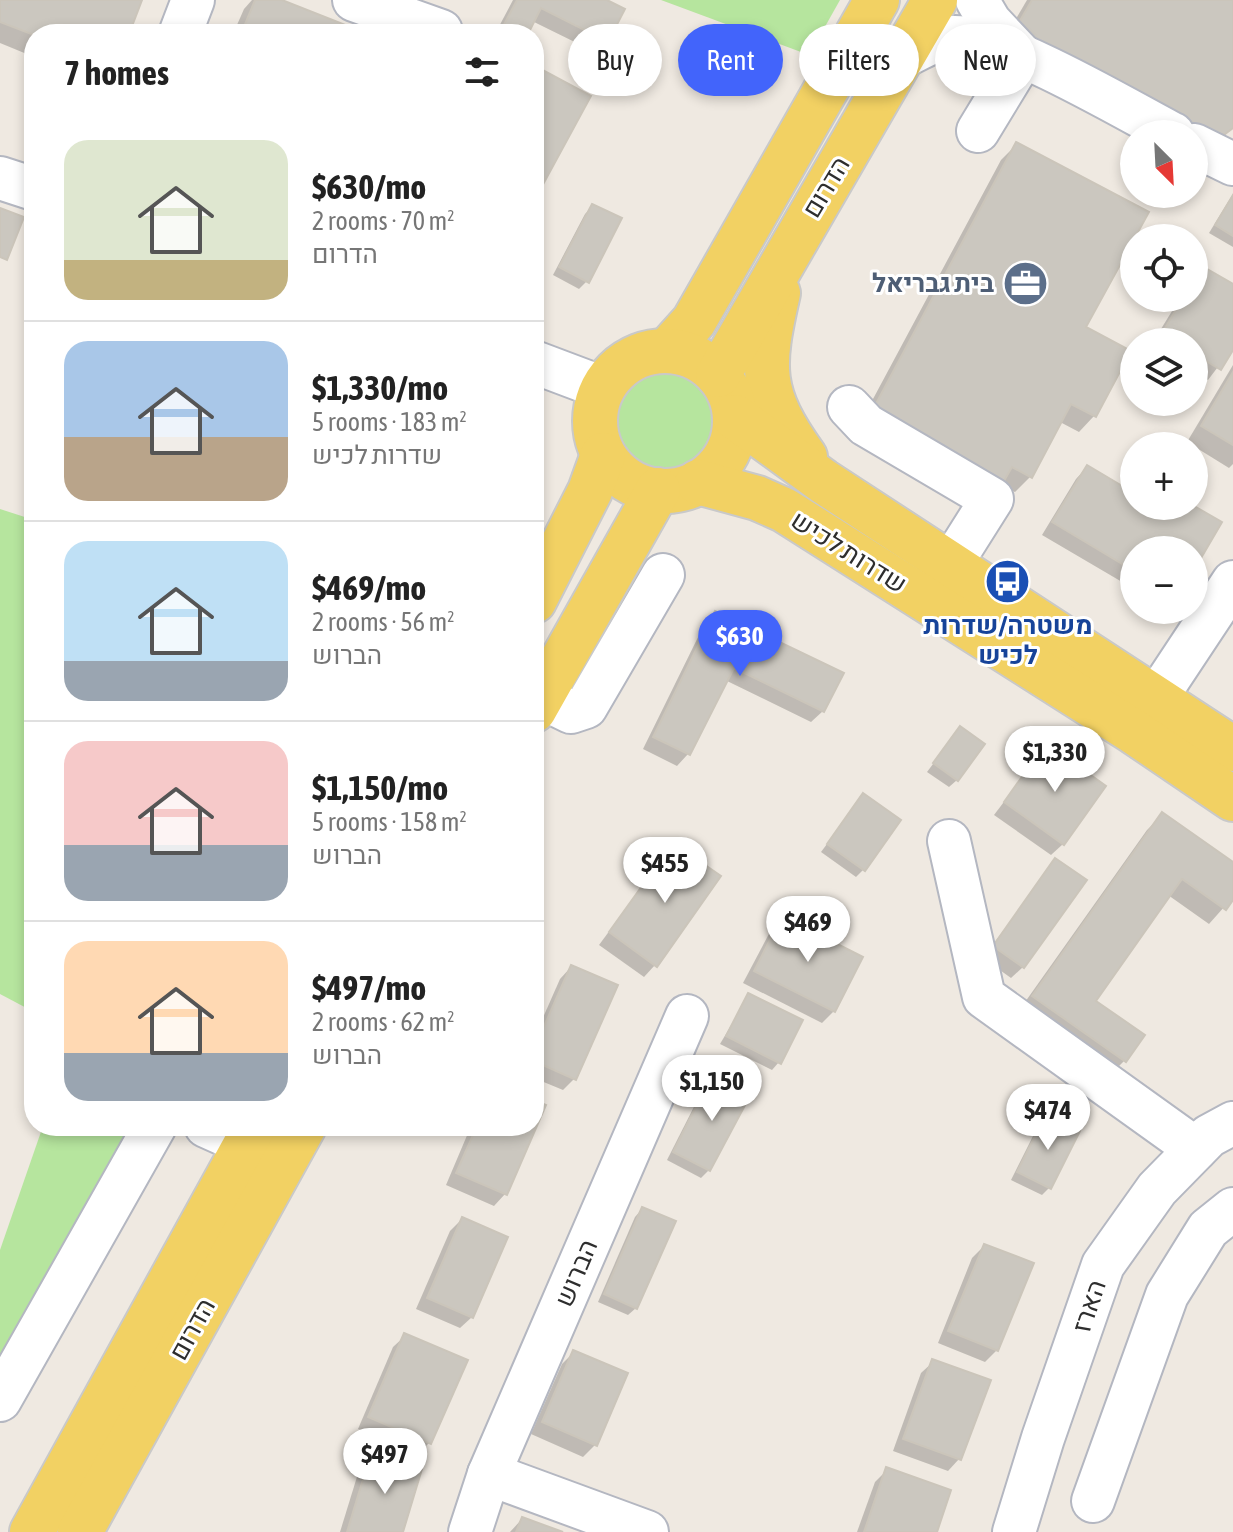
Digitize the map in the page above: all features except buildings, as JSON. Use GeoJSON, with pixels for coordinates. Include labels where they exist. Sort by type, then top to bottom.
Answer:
{"type":"FeatureCollection","features":[{"type":"Feature","properties":{"kind":"main road","name":"הדרום"},"geometry":{"type":"LineString","coordinates":[[667,351],[694,321],[877,0]]}},
{"type":"Feature","properties":{"kind":"main road","name":"הדרום"},"geometry":{"type":"LineString","coordinates":[[919,28],[935,0]]}},
{"type":"Feature","properties":{"kind":"main road","name":"הדרום"},"geometry":{"type":"LineString","coordinates":[[718,375],[880,96]]}},
{"type":"Feature","properties":{"kind":"main road"},"geometry":{"type":"LineString","coordinates":[[787,254],[767,342],[765,377],[774,410],[823,481]]}},
{"type":"Feature","properties":{"kind":"main road"},"geometry":{"type":"LineString","coordinates":[[544,688],[678,486],[722,461],[732,440],[735,417],[730,395],[718,375],[695,358],[667,351],[630,360],[614,372],[603,388],[596,410],[596,433],[603,455],[626,479],[678,486]]}},
{"type":"Feature","properties":{"kind":"main road","name":"שדרות לכיש"},"geometry":{"type":"LineString","coordinates":[[735,417],[823,481],[951,564],[1146,714],[1233,799]]}},
{"type":"Feature","properties":{"kind":"main road"},"geometry":{"type":"LineString","coordinates":[[544,581],[590,491],[603,455]]}},
{"type":"Feature","properties":{"kind":"main road","name":"שדרות לכיש"},"geometry":{"type":"LineString","coordinates":[[678,486],[757,498],[784,510],[1146,714],[1233,749]]}},
{"type":"Feature","properties":{"kind":"main road","name":"הדרום"},"geometry":{"type":"LineString","coordinates":[[32,1532],[250,1136]]}},
{"type":"Feature","properties":{"kind":"main road","name":"הדרום"},"geometry":{"type":"LineString","coordinates":[[80,1532],[298,1136]]}},
{"type":"Feature","properties":{"kind":"street"},"geometry":{"type":"LineString","coordinates":[[184,24],[193,0]]}},
{"type":"Feature","properties":{"kind":"street"},"geometry":{"type":"LineString","coordinates":[[354,0],[421,24]]}},
{"type":"Feature","properties":{"kind":"street"},"geometry":{"type":"LineString","coordinates":[[977,0],[992,24]]}},
{"type":"Feature","properties":{"kind":"street"},"geometry":{"type":"LineString","coordinates":[[1036,64],[1146,120]]}},
{"type":"Feature","properties":{"kind":"street"},"geometry":{"type":"LineString","coordinates":[[978,131],[999,96]]}},
{"type":"Feature","properties":{"kind":"street"},"geometry":{"type":"LineString","coordinates":[[1208,152],[1233,164]]}},
{"type":"Feature","properties":{"kind":"street"},"geometry":{"type":"LineString","coordinates":[[0,178],[24,186]]}},
{"type":"Feature","properties":{"kind":"street"},"geometry":{"type":"LineString","coordinates":[[544,366],[603,388]]}},
{"type":"Feature","properties":{"kind":"street"},"geometry":{"type":"LineString","coordinates":[[849,407],[866,425],[992,499],[951,564]]}},
{"type":"Feature","properties":{"kind":"street"},"geometry":{"type":"LineString","coordinates":[[544,703],[571,712],[586,707],[663,575]]}},
{"type":"Feature","properties":{"kind":"street"},"geometry":{"type":"LineString","coordinates":[[1146,714],[1233,582]]}},
{"type":"Feature","properties":{"kind":"street"},"geometry":{"type":"LineString","coordinates":[[949,841],[984,997],[1196,1149]]}},
{"type":"Feature","properties":{"kind":"street","name":"הברוש"},"geometry":{"type":"LineString","coordinates":[[470,1532],[489,1474],[687,1016]]}},
{"type":"Feature","properties":{"kind":"street","name":"הארז"},"geometry":{"type":"LineString","coordinates":[[1014,1532],[1103,1265],[1157,1189],[1209,1136],[1233,1123]]}},
{"type":"Feature","properties":{"kind":"street"},"geometry":{"type":"LineString","coordinates":[[0,1400],[149,1136]]}},
{"type":"Feature","properties":{"kind":"street"},"geometry":{"type":"LineString","coordinates":[[1093,1501],[1167,1295],[1220,1219],[1157,1189]]}},
{"type":"Feature","properties":{"kind":"street"},"geometry":{"type":"LineString","coordinates":[[489,1474],[647,1532]]}},
{"type":"Feature","properties":{"kind":"green space"},"geometry":{"type":"Polygon","coordinates":[[[661,0],[840,0],[826,24],[799,24],[799,51],[783,45],[783,24],[726,24],[661,0]]]}},
{"type":"Feature","properties":{"kind":"green space"},"geometry":{"type":"Polygon","coordinates":[[[663,369],[683,373],[700,384],[711,401],[715,421],[711,441],[700,458],[683,469],[663,473],[643,469],[626,458],[615,441],[611,421],[615,401],[626,384],[643,373],[663,369]]]}},
{"type":"Feature","properties":{"kind":"green space"},"geometry":{"type":"Polygon","coordinates":[[[0,509],[24,517],[24,1007],[0,994],[0,509]]]}},
{"type":"Feature","properties":{"kind":"green space"},"geometry":{"type":"Polygon","coordinates":[[[40,1136],[159,1136],[0,1394],[0,1250],[40,1136]]]}},
{"type":"Feature","properties":{"kind":"place","name":"בית גבריאל"},"geometry":{"type":"Point","coordinates":[1025,283]}},
{"type":"Feature","properties":{"kind":"place","name":"משטרה/שדרות לכיש"},"geometry":{"type":"Point","coordinates":[1008,582]}}]}
